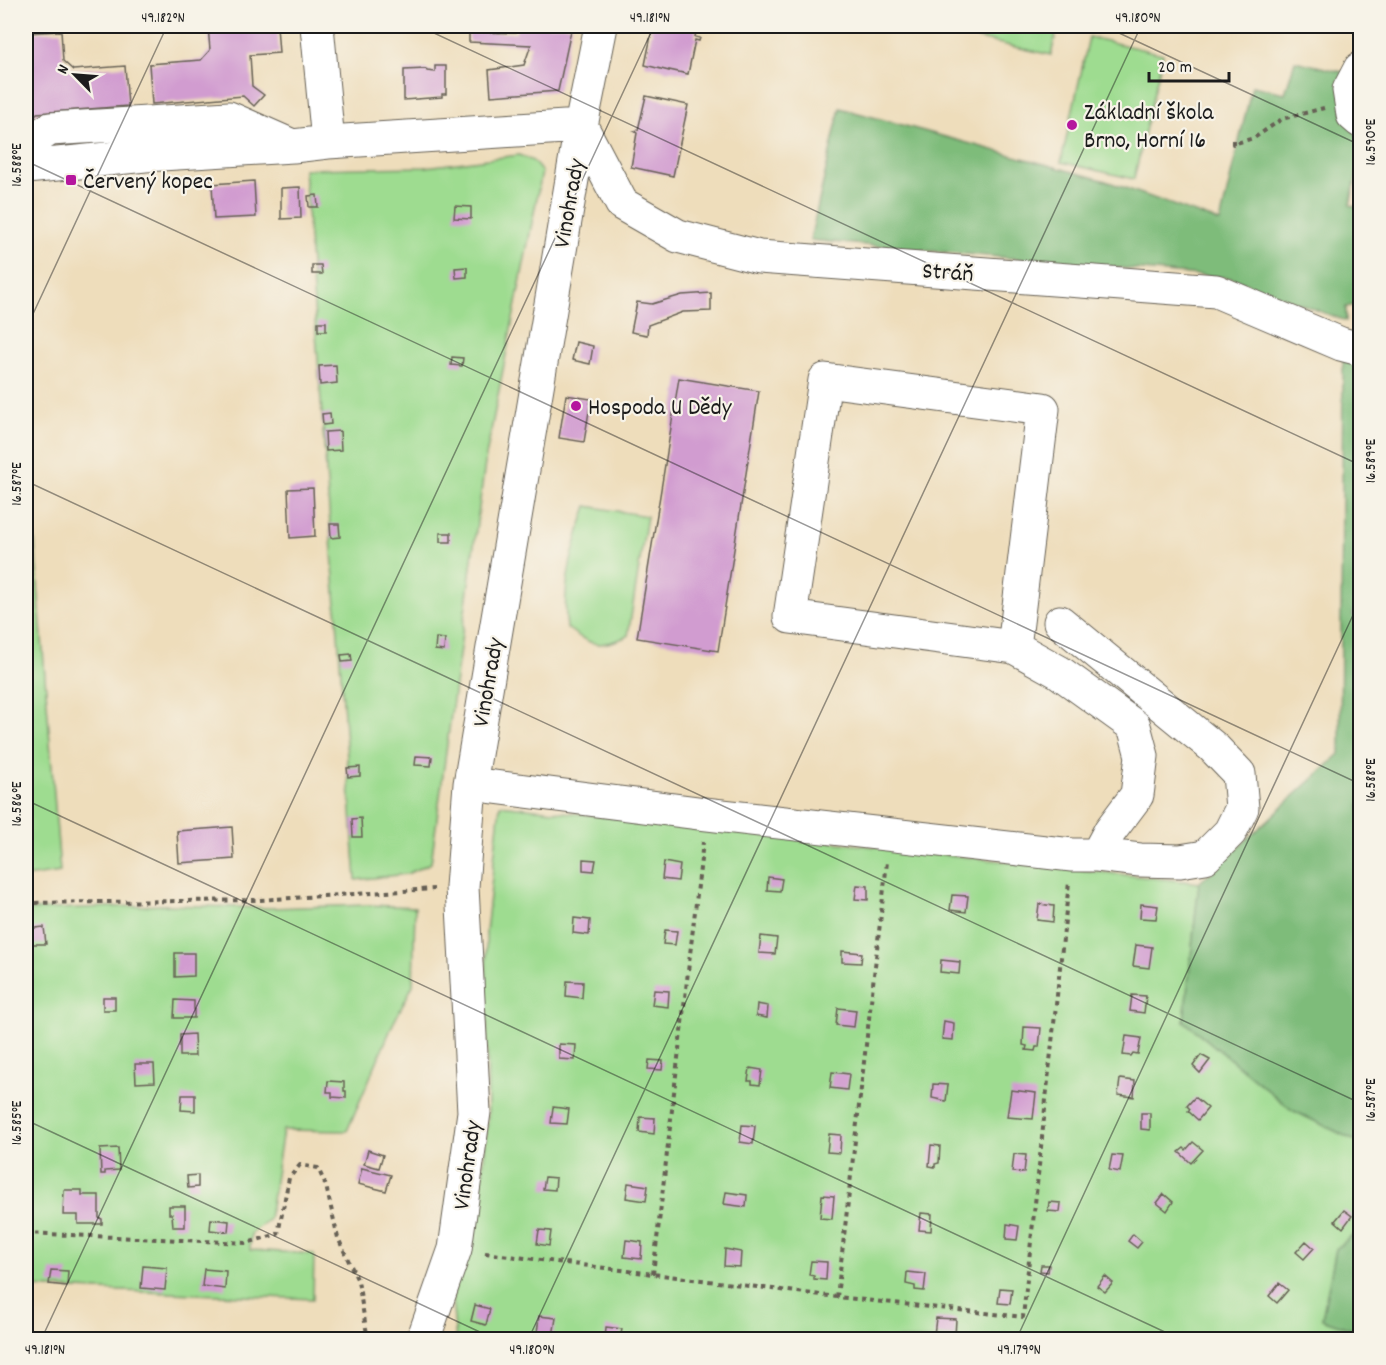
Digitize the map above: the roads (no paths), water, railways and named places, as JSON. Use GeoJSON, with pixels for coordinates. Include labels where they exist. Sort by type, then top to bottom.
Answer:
{"type":"FeatureCollection","features":[{"type":"Feature","properties":{"kind":"street"},"geometry":{"type":"LineString","coordinates":[[317,26],[327,142]]}},
{"type":"Feature","properties":{"kind":"street","name":"Vinohrady"},"geometry":{"type":"LineString","coordinates":[[423,1340],[455,1249],[474,1112],[462,887],[470,784],[581,126],[601,26]]}},
{"type":"Feature","properties":{"kind":"street"},"geometry":{"type":"LineString","coordinates":[[1356,112],[1349,90],[1360,69]]}},
{"type":"Feature","properties":{"kind":"street"},"geometry":{"type":"LineString","coordinates":[[26,144],[50,129],[229,118],[293,146]]}},
{"type":"Feature","properties":{"kind":"street"},"geometry":{"type":"LineString","coordinates":[[26,167],[145,155],[581,126]]}},
{"type":"Feature","properties":{"kind":"street","name":"Stráň"},"geometry":{"type":"LineString","coordinates":[[581,126],[622,204],[678,236],[759,257],[1216,291],[1341,344],[1360,349]]}},
{"type":"Feature","properties":{"kind":"street"},"geometry":{"type":"LineString","coordinates":[[1014,647],[1043,409],[825,380],[790,617],[1014,647],[1059,672],[1134,726],[1142,756],[1137,795],[1110,831],[1084,855]]}},
{"type":"Feature","properties":{"kind":"street"},"geometry":{"type":"LineString","coordinates":[[470,784],[706,814],[1084,855],[1170,861],[1204,857],[1230,832],[1242,808],[1239,774],[1199,735],[1060,622]]}},
{"type":"Feature","properties":{"kind":"place","name":"Základní škola Brno, Horní 16"},"geometry":{"type":"Point","coordinates":[1072,125]}},
{"type":"Feature","properties":{"kind":"place","name":"Červený kopec"},"geometry":{"type":"Point","coordinates":[71,180]}},
{"type":"Feature","properties":{"kind":"place","name":"Hospoda U Dědy"},"geometry":{"type":"Point","coordinates":[576,406]}}]}
